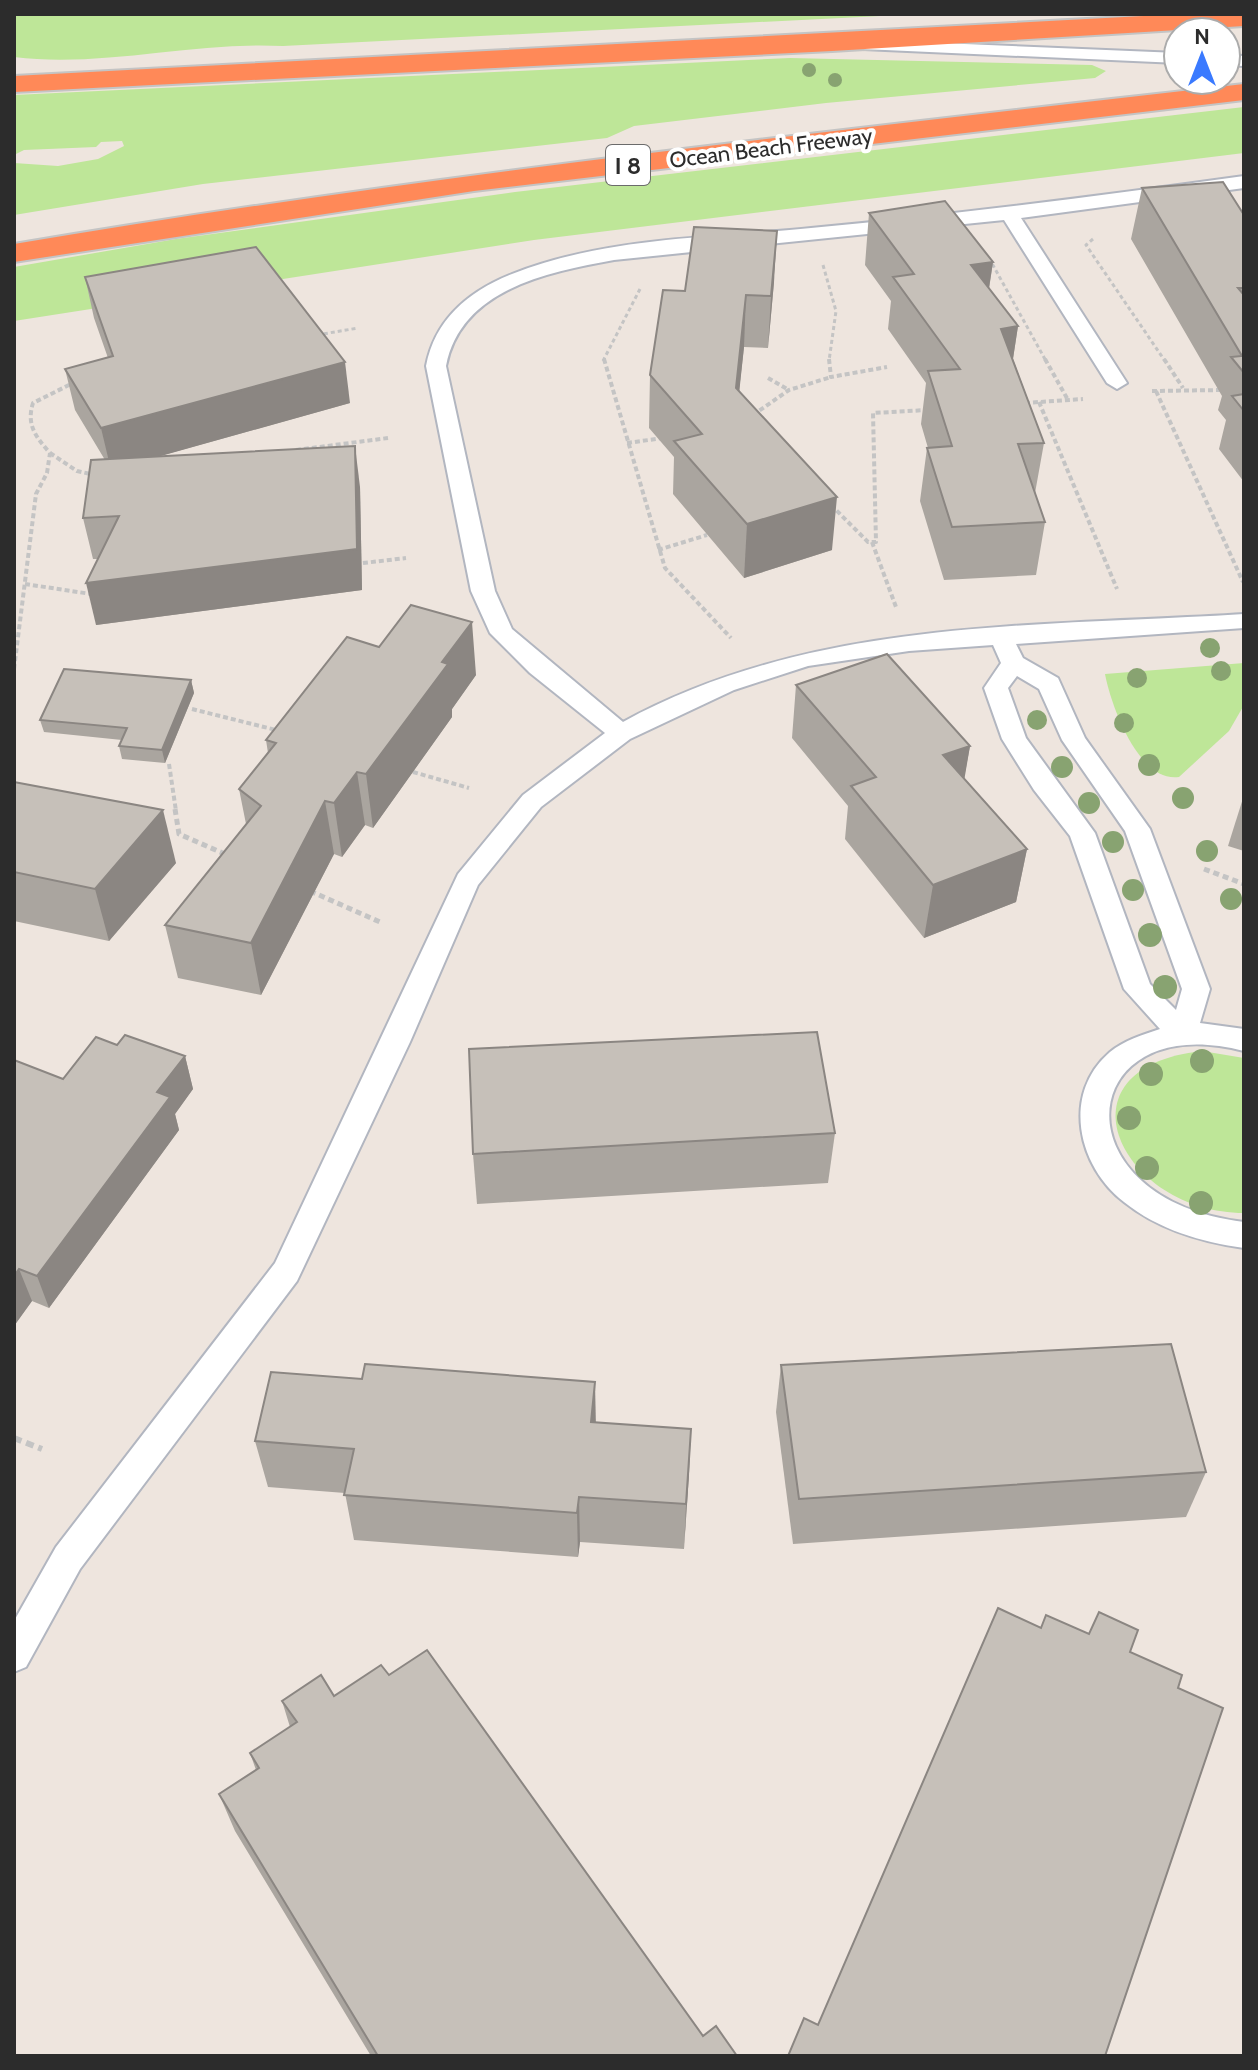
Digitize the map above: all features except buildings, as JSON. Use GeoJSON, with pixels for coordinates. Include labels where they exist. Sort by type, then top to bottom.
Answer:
{"type":"FeatureCollection","features":[{"type":"Feature","properties":{"kind":"highway"},"geometry":{"type":"LineString","coordinates":[[14,84],[832,43],[1244,18]]}},
{"type":"Feature","properties":{"kind":"highway","name":"Ocean Beach Freeway"},"geometry":{"type":"LineString","coordinates":[[14,253],[179,223],[463,185],[1244,92]]}},
{"type":"Feature","properties":{"kind":"lane"},"geometry":{"type":"LineString","coordinates":[[832,43],[1162,57]]}},
{"type":"Feature","properties":{"kind":"lane"},"geometry":{"type":"LineString","coordinates":[[621,733],[538,667],[502,633],[483,591],[436,366],[443,338],[463,311],[503,287],[569,262],[1009,214],[1244,182]]}},
{"type":"Feature","properties":{"kind":"lane"},"geometry":{"type":"LineString","coordinates":[[1009,214],[1117,383]]}},
{"type":"Feature","properties":{"kind":"lane"},"geometry":{"type":"LineString","coordinates":[[14,1655],[68,1558],[286,1272],[396,1042],[467,881],[532,801],[621,733],[725,684],[806,659],[909,643],[1244,621]]}},
{"type":"Feature","properties":{"kind":"lane"},"geometry":{"type":"LineString","coordinates":[[1001,636],[1013,663],[1049,684],[1074,740],[1137,829],[1196,989],[1183,1035]]}},
{"type":"Feature","properties":{"kind":"lane"},"geometry":{"type":"LineString","coordinates":[[1013,663],[996,688],[1014,739],[1043,784],[1082,833],[1138,989],[1183,1035]]}},
{"type":"Feature","properties":{"kind":"lane"},"geometry":{"type":"LineString","coordinates":[[1244,1040],[1200,1033],[1143,1045],[1120,1059],[1104,1078],[1094,1113],[1101,1152],[1116,1177],[1140,1200],[1170,1219],[1205,1231],[1244,1235]]}},
{"type":"Feature","properties":{"kind":"path"},"geometry":{"type":"LineString","coordinates":[[1103,231],[1086,245],[1183,389]]}},
{"type":"Feature","properties":{"kind":"path"},"geometry":{"type":"LineString","coordinates":[[986,252],[1068,400]]}},
{"type":"Feature","properties":{"kind":"path"},"geometry":{"type":"LineString","coordinates":[[820,256],[836,306],[835,328],[826,361],[831,377]]}},
{"type":"Feature","properties":{"kind":"path"},"geometry":{"type":"LineString","coordinates":[[642,287],[604,355],[603,364],[665,568],[731,638]]}},
{"type":"Feature","properties":{"kind":"path"},"geometry":{"type":"LineString","coordinates":[[312,336],[358,328]]}},
{"type":"Feature","properties":{"kind":"path"},"geometry":{"type":"LineString","coordinates":[[744,421],[789,390],[831,377],[887,367]]}},
{"type":"Feature","properties":{"kind":"path"},"geometry":{"type":"LineString","coordinates":[[768,378],[789,390]]}},
{"type":"Feature","properties":{"kind":"path"},"geometry":{"type":"LineString","coordinates":[[78,381],[65,384],[33,403],[29,414],[30,430],[50,453],[77,471],[96,475]]}},
{"type":"Feature","properties":{"kind":"path"},"geometry":{"type":"LineString","coordinates":[[1143,392],[1229,389]]}},
{"type":"Feature","properties":{"kind":"path"},"geometry":{"type":"LineString","coordinates":[[1156,391],[1243,582]]}},
{"type":"Feature","properties":{"kind":"path"},"geometry":{"type":"LineString","coordinates":[[1024,403],[1091,398]]}},
{"type":"Feature","properties":{"kind":"path"},"geometry":{"type":"LineString","coordinates":[[1039,402],[1117,589]]}},
{"type":"Feature","properties":{"kind":"path"},"geometry":{"type":"LineString","coordinates":[[872,542],[876,542],[873,413],[934,409]]}},
{"type":"Feature","properties":{"kind":"path"},"geometry":{"type":"LineString","coordinates":[[296,450],[388,438]]}},
{"type":"Feature","properties":{"kind":"path"},"geometry":{"type":"LineString","coordinates":[[627,443],[667,438]]}},
{"type":"Feature","properties":{"kind":"path"},"geometry":{"type":"LineString","coordinates":[[14,669],[36,494],[47,473],[50,453]]}},
{"type":"Feature","properties":{"kind":"path"},"geometry":{"type":"LineString","coordinates":[[827,501],[872,542],[896,607]]}},
{"type":"Feature","properties":{"kind":"path"},"geometry":{"type":"LineString","coordinates":[[658,550],[707,535]]}},
{"type":"Feature","properties":{"kind":"path"},"geometry":{"type":"LineString","coordinates":[[343,566],[406,558]]}},
{"type":"Feature","properties":{"kind":"path"},"geometry":{"type":"LineString","coordinates":[[25,584],[99,594]]}},
{"type":"Feature","properties":{"kind":"path"},"geometry":{"type":"LineString","coordinates":[[192,709],[289,733]]}},
{"type":"Feature","properties":{"kind":"path"},"geometry":{"type":"LineString","coordinates":[[169,764],[179,834]]}},
{"type":"Feature","properties":{"kind":"path"},"geometry":{"type":"LineString","coordinates":[[413,772],[469,788]]}},
{"type":"Feature","properties":{"kind":"path"},"geometry":{"type":"LineString","coordinates":[[164,831],[179,834],[237,859]]}},
{"type":"Feature","properties":{"kind":"path"},"geometry":{"type":"LineString","coordinates":[[1204,869],[1244,884]]}},
{"type":"Feature","properties":{"kind":"path"},"geometry":{"type":"LineString","coordinates":[[309,891],[380,922]]}},
{"type":"Feature","properties":{"kind":"path"},"geometry":{"type":"LineString","coordinates":[[14,1438],[42,1449]]}},
{"type":"Feature","properties":{"kind":"green space"},"geometry":{"type":"Polygon","coordinates":[[[14,14],[920,14],[283,46],[250,45],[115,57],[47,59],[14,57],[14,14]]]}},
{"type":"Feature","properties":{"kind":"green space"},"geometry":{"type":"Polygon","coordinates":[[[790,58],[1092,65],[1106,71],[1095,78],[826,103],[634,126],[607,138],[203,184],[14,215],[14,163],[58,166],[98,159],[124,146],[122,141],[101,142],[96,147],[24,150],[14,155],[14,95],[790,58]]]}},
{"type":"Feature","properties":{"kind":"green space"},"geometry":{"type":"Polygon","coordinates":[[[1244,107],[1244,153],[534,240],[14,321],[14,267],[176,239],[515,192],[1244,107]]]}},
{"type":"Feature","properties":{"kind":"green space"},"geometry":{"type":"Polygon","coordinates":[[[1244,663],[1244,705],[1229,731],[1179,777],[1165,776],[1151,768],[1129,740],[1113,704],[1105,674],[1244,663]]]}},
{"type":"Feature","properties":{"kind":"green space"},"geometry":{"type":"Polygon","coordinates":[[[1202,1051],[1244,1058],[1244,1213],[1201,1207],[1164,1190],[1137,1166],[1120,1138],[1116,1110],[1127,1083],[1155,1063],[1202,1051]]]}}]}
